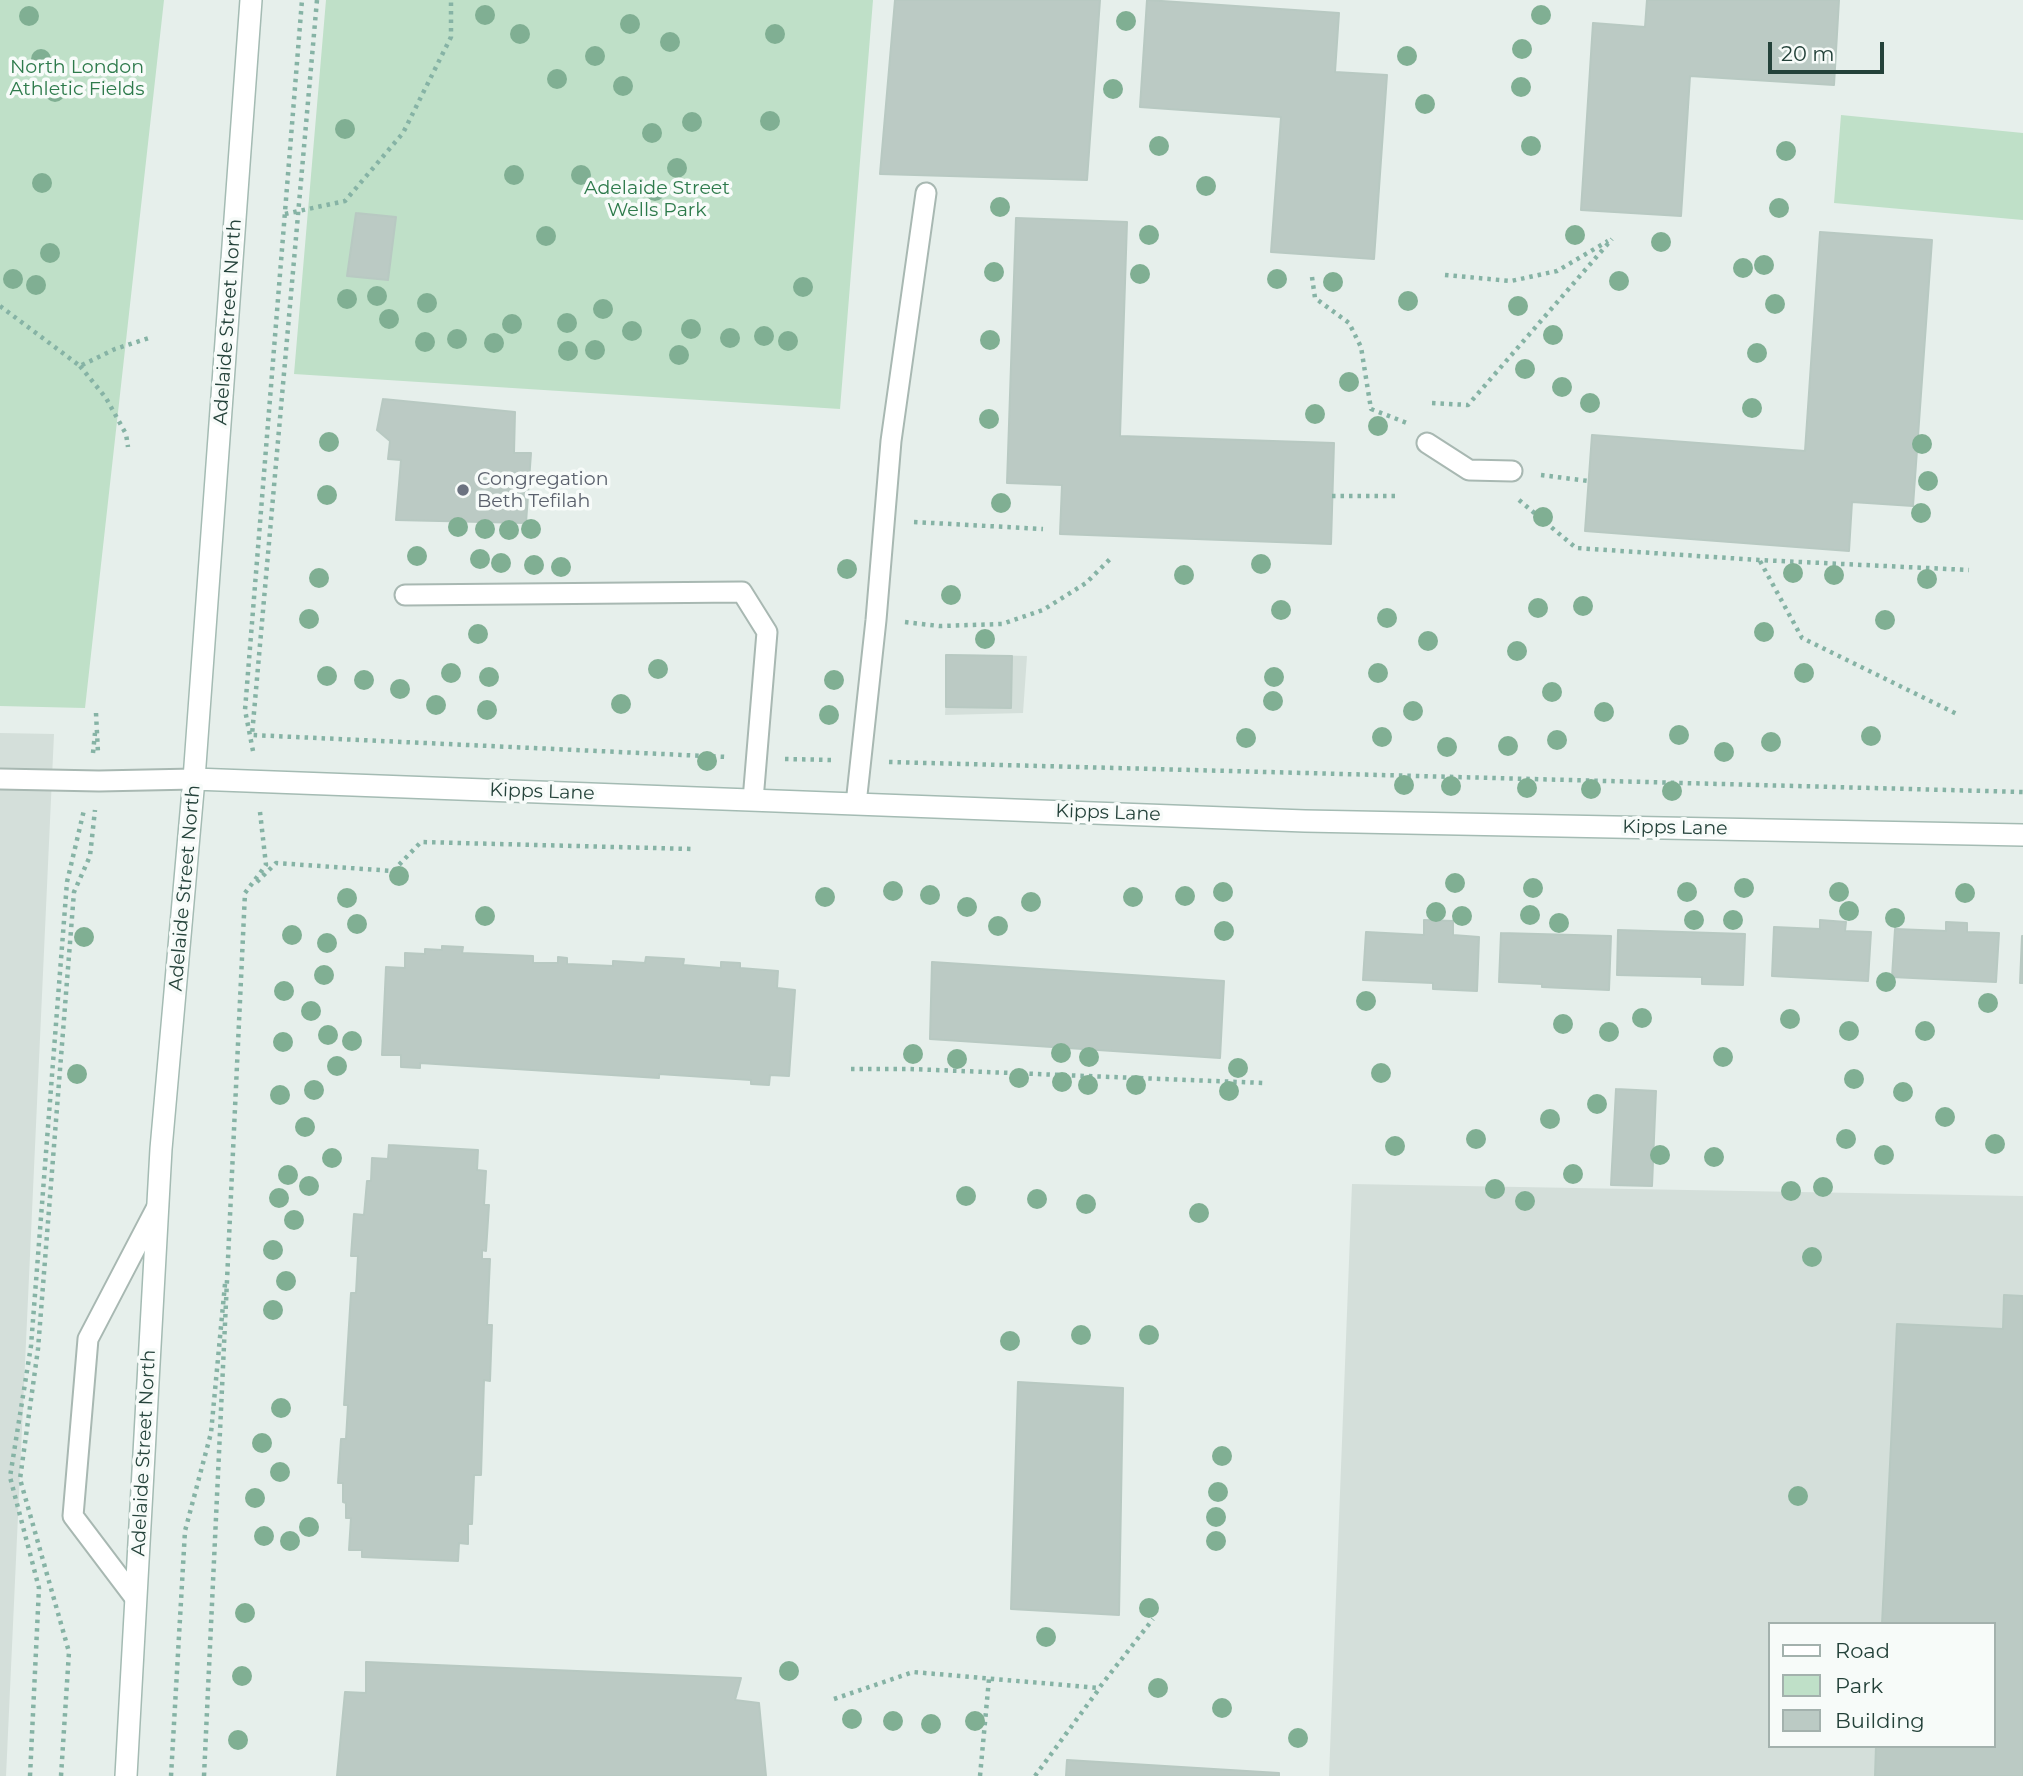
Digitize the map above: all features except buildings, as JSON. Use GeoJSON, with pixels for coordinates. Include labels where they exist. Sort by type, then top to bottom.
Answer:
{"type":"FeatureCollection","features":[{"type":"Feature","properties":{"kind":"street","name":"Adelaide Street North"},"geometry":{"type":"LineString","coordinates":[[125,1776],[158,1205],[194,779],[251,0]]}},
{"type":"Feature","properties":{"kind":"street","name":"Kipps Lane"},"geometry":{"type":"LineString","coordinates":[[194,779],[1305,821],[2023,835]]}},
{"type":"Feature","properties":{"kind":"lane"},"geometry":{"type":"LineString","coordinates":[[856,804],[876,620],[891,441],[926,192]]}},
{"type":"Feature","properties":{"kind":"lane"},"geometry":{"type":"LineString","coordinates":[[1427,443],[1469,470],[1512,471]]}},
{"type":"Feature","properties":{"kind":"lane"},"geometry":{"type":"LineString","coordinates":[[405,595],[742,592],[767,632],[753,800]]}},
{"type":"Feature","properties":{"kind":"lane"},"geometry":{"type":"LineString","coordinates":[[0,779],[194,779]]}},
{"type":"Feature","properties":{"kind":"lane"},"geometry":{"type":"LineString","coordinates":[[135,1598],[73,1516],[88,1339],[158,1205]]}},
{"type":"Feature","properties":{"kind":"path"},"geometry":{"type":"LineString","coordinates":[[171,1776],[184,1531],[211,1433],[236,1169],[246,893],[266,865],[252,735],[246,710],[302,0]]}},
{"type":"Feature","properties":{"kind":"path"},"geometry":{"type":"LineString","coordinates":[[285,214],[345,201],[403,133],[451,37],[452,0]]}},
{"type":"Feature","properties":{"kind":"path"},"geometry":{"type":"LineString","coordinates":[[1432,403],[1468,405],[1612,239],[1557,271],[1511,281],[1445,275]]}},
{"type":"Feature","properties":{"kind":"path"},"geometry":{"type":"LineString","coordinates":[[1312,277],[1315,298],[1349,323],[1361,347],[1370,409],[1416,426]]}},
{"type":"Feature","properties":{"kind":"path"},"geometry":{"type":"LineString","coordinates":[[0,306],[80,366],[106,398],[126,434],[128,447]]}},
{"type":"Feature","properties":{"kind":"path"},"geometry":{"type":"LineString","coordinates":[[80,366],[116,349],[152,337]]}},
{"type":"Feature","properties":{"kind":"path"},"geometry":{"type":"LineString","coordinates":[[1485,471],[1576,548],[1759,561],[1969,570]]}},
{"type":"Feature","properties":{"kind":"path"},"geometry":{"type":"LineString","coordinates":[[1512,471],[1588,481]]}},
{"type":"Feature","properties":{"kind":"path"},"geometry":{"type":"LineString","coordinates":[[1332,496],[1397,496]]}},
{"type":"Feature","properties":{"kind":"path"},"geometry":{"type":"LineString","coordinates":[[885,520],[1043,528]]}},
{"type":"Feature","properties":{"kind":"path"},"geometry":{"type":"LineString","coordinates":[[876,620],[939,626],[1002,624],[1043,610],[1086,583],[1110,559]]}},
{"type":"Feature","properties":{"kind":"path"},"geometry":{"type":"LineString","coordinates":[[1759,561],[1802,638],[1957,714]]}},
{"type":"Feature","properties":{"kind":"path"},"geometry":{"type":"LineString","coordinates":[[61,1776],[69,1652],[20,1479],[38,1349],[74,892],[90,856],[96,713]]}},
{"type":"Feature","properties":{"kind":"path"},"geometry":{"type":"LineString","coordinates":[[30,1776],[39,1588],[10,1477],[31,1346],[67,882],[95,781]]}},
{"type":"Feature","properties":{"kind":"path"},"geometry":{"type":"LineString","coordinates":[[1951,791],[2023,792]]}},
{"type":"Feature","properties":{"kind":"path"},"geometry":{"type":"LineString","coordinates":[[246,893],[276,863],[393,872],[421,842],[692,849]]}},
{"type":"Feature","properties":{"kind":"path"},"geometry":{"type":"LineString","coordinates":[[851,1069],[1264,1083]]}},
{"type":"Feature","properties":{"kind":"path"},"geometry":{"type":"LineString","coordinates":[[204,1776],[231,1223]]}},
{"type":"Feature","properties":{"kind":"path"},"geometry":{"type":"LineString","coordinates":[[1035,1776],[1153,1619]]}},
{"type":"Feature","properties":{"kind":"path"},"geometry":{"type":"LineString","coordinates":[[834,1699],[913,1672],[1099,1688]]}},
{"type":"Feature","properties":{"kind":"path"},"geometry":{"type":"LineString","coordinates":[[980,1776],[989,1679]]}},
{"type":"Feature","properties":{"kind":"shaded area"},"geometry":{"type":"Polygon","coordinates":[[[948,654],[1027,656],[1023,713],[945,715],[948,654]]]}},
{"type":"Feature","properties":{"kind":"shaded area"},"geometry":{"type":"Polygon","coordinates":[[[0,733],[54,734],[6,1776],[0,1776],[0,733]]]}},
{"type":"Feature","properties":{"kind":"shaded area"},"geometry":{"type":"Polygon","coordinates":[[[1352,1184],[2023,1196],[2023,1776],[1329,1776],[1352,1184]]]}},
{"type":"Feature","properties":{"kind":"green space","name":"North London Athletic Fields"},"geometry":{"type":"Polygon","coordinates":[[[0,0],[164,0],[85,708],[0,706],[0,0]]]}},
{"type":"Feature","properties":{"kind":"green space","name":"Adelaide Street Wells Park"},"geometry":{"type":"Polygon","coordinates":[[[326,0],[873,0],[840,409],[294,374],[326,0]]]}},
{"type":"Feature","properties":{"kind":"green space"},"geometry":{"type":"Polygon","coordinates":[[[1841,115],[2023,133],[2023,220],[1834,203],[1841,115]]]}},
{"type":"Feature","properties":{"kind":"place","name":"Congregation Beth Tefilah"},"geometry":{"type":"Point","coordinates":[463,490]}}]}
